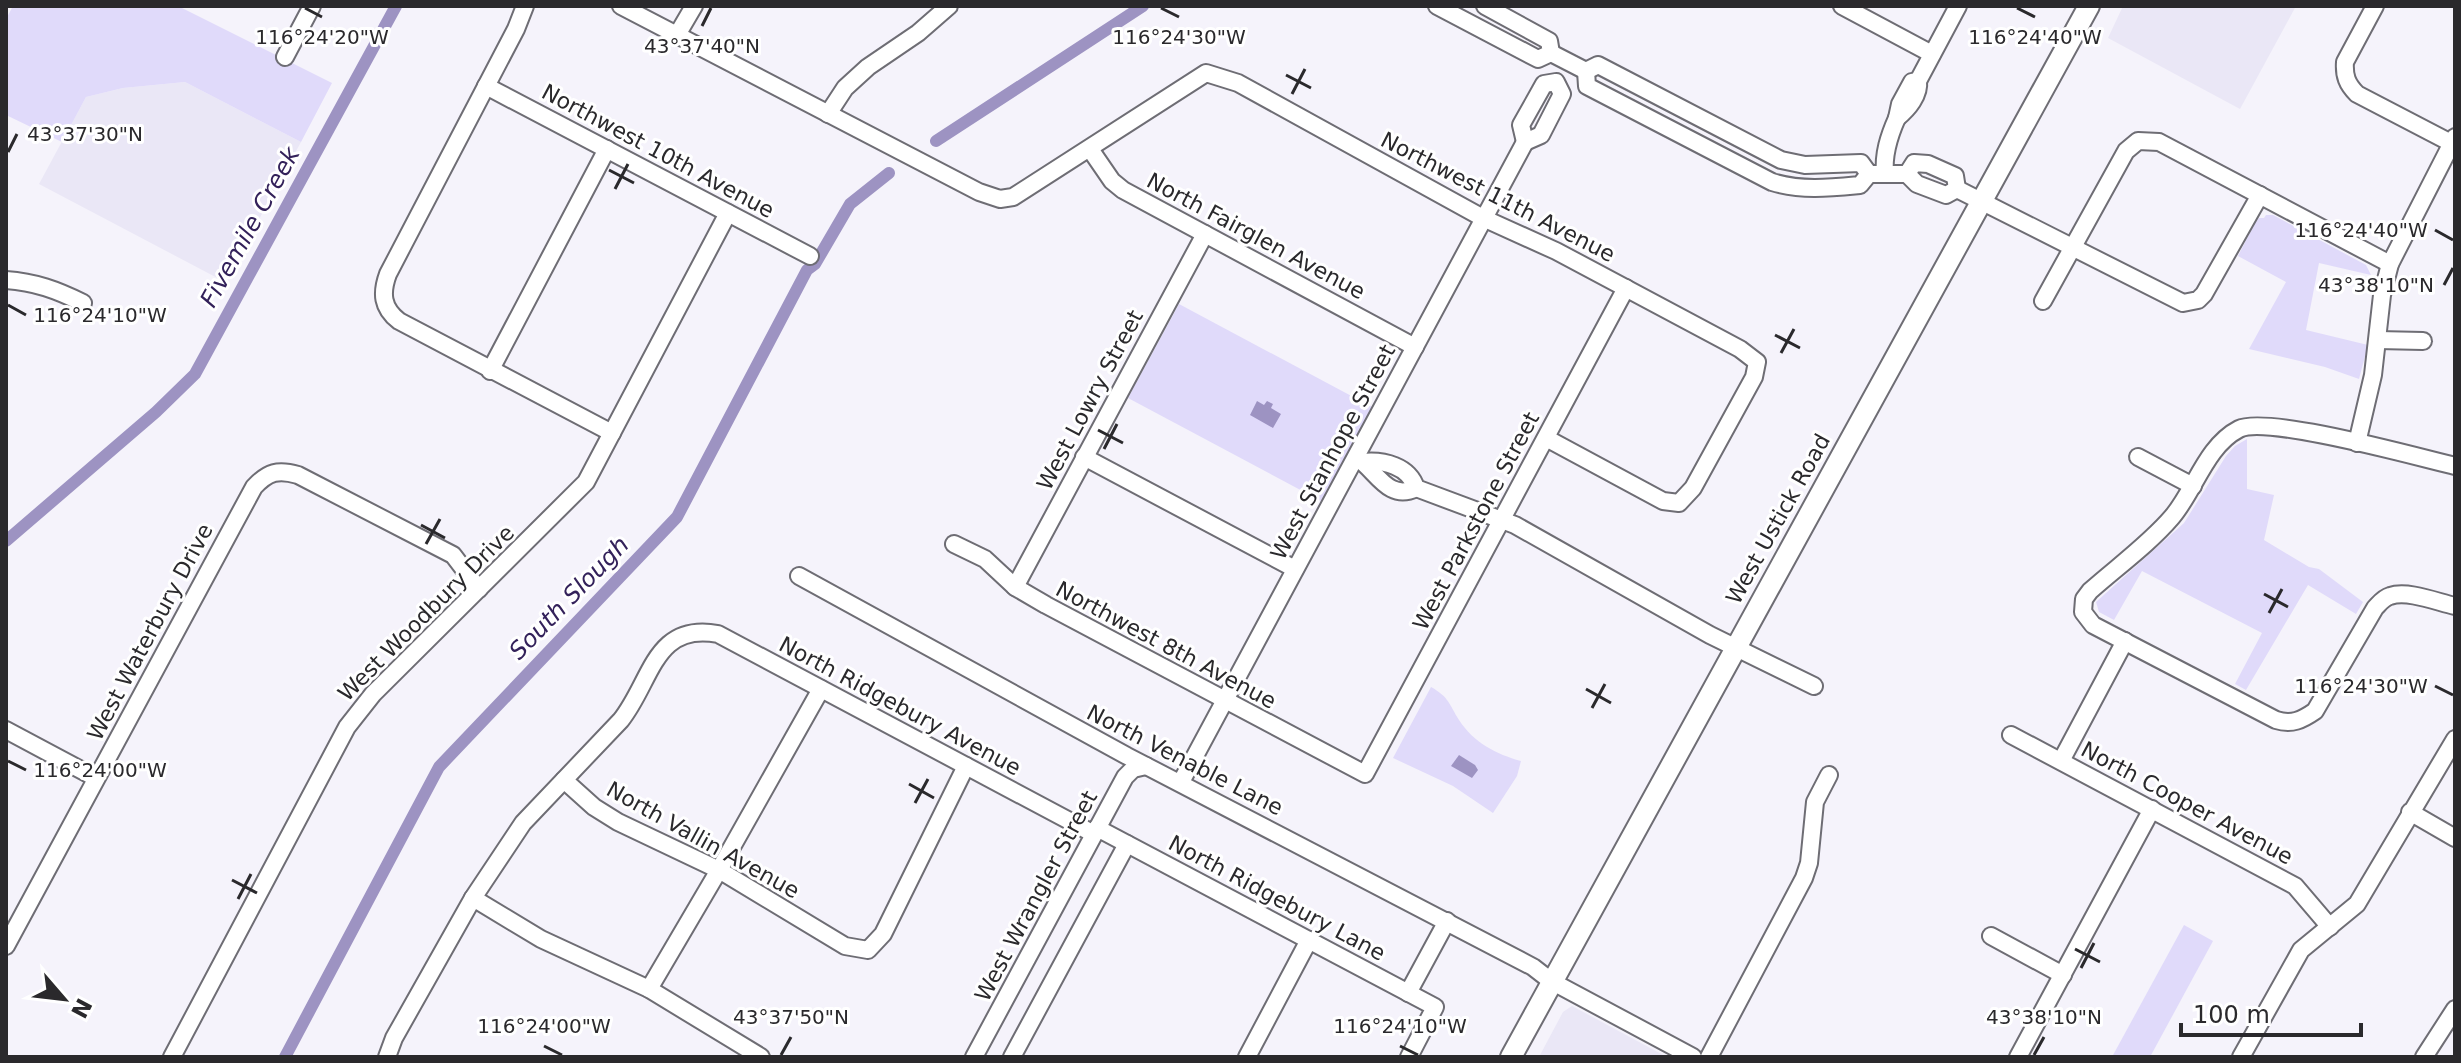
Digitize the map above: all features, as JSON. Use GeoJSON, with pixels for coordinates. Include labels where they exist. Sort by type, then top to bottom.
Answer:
{"type":"FeatureCollection","features":[{"type":"Feature","properties":{"kind":"main road","name":"West Ustick Road"},"geometry":{"type":"LineString","coordinates":[[1511,1057],[2089,6]]}},
{"type":"Feature","properties":{"kind":"street"},"geometry":{"type":"LineString","coordinates":[[285,57],[312,6]]}},
{"type":"Feature","properties":{"kind":"street"},"geometry":{"type":"LineString","coordinates":[[525,6],[516,29],[388,274],[384,287],[387,308],[399,321],[612,433]]}},
{"type":"Feature","properties":{"kind":"street"},"geometry":{"type":"LineString","coordinates":[[621,6],[979,192],[1000,199],[1013,197],[1090,149]]}},
{"type":"Feature","properties":{"kind":"street"},"geometry":{"type":"LineString","coordinates":[[677,35],[694,6]]}},
{"type":"Feature","properties":{"kind":"street"},"geometry":{"type":"LineString","coordinates":[[828,114],[845,88],[868,67],[918,33],[949,6]]}},
{"type":"Feature","properties":{"kind":"street"},"geometry":{"type":"LineString","coordinates":[[1437,6],[1538,59],[1559,57]]}},
{"type":"Feature","properties":{"kind":"street"},"geometry":{"type":"LineString","coordinates":[[1485,6],[1549,41],[1559,57],[1586,71]]}},
{"type":"Feature","properties":{"kind":"street"},"geometry":{"type":"LineString","coordinates":[[1842,6],[1932,54]]}},
{"type":"Feature","properties":{"kind":"street"},"geometry":{"type":"LineString","coordinates":[[1586,71],[1587,86],[1772,182],[1794,188],[1860,185],[1877,174],[1884,162],[1900,104],[1912,82],[1918,81],[1958,6]]}},
{"type":"Feature","properties":{"kind":"street"},"geometry":{"type":"LineString","coordinates":[[2357,443],[2372,377],[2382,295],[2390,264],[2454,142],[2357,94],[2347,83],[2345,62],[2375,6]]}},
{"type":"Feature","properties":{"kind":"street","name":"West Stanhope Street"},"geometry":{"type":"LineString","coordinates":[[1181,782],[1295,569],[1359,460],[1415,347],[1525,142],[1521,125],[1544,84],[1556,82],[1559,57]]}},
{"type":"Feature","properties":{"kind":"street"},"geometry":{"type":"LineString","coordinates":[[1586,71],[1598,65],[1781,160],[1805,165],[1861,163],[1877,174],[1907,174],[1914,163],[1928,164],[1955,176],[1957,189],[2176,301],[2190,303],[2204,294],[2260,195]]}},
{"type":"Feature","properties":{"kind":"street","name":"Northwest 11th Avenue"},"geometry":{"type":"LineString","coordinates":[[1090,149],[1206,73],[1218,75],[1238,83],[1483,218],[1556,251],[1626,288],[1740,349],[1757,362],[1754,377],[1693,488],[1679,503],[1663,501],[1546,438]]}},
{"type":"Feature","properties":{"kind":"street","name":"Northwest 10th Avenue"},"geometry":{"type":"LineString","coordinates":[[486,86],[810,256]]}},
{"type":"Feature","properties":{"kind":"street"},"geometry":{"type":"LineString","coordinates":[[2043,301],[2126,151],[2138,141],[2159,142],[2390,264]]}},
{"type":"Feature","properties":{"kind":"street"},"geometry":{"type":"LineString","coordinates":[[490,371],[607,149]]}},
{"type":"Feature","properties":{"kind":"street","name":"North Fairglen Avenue"},"geometry":{"type":"LineString","coordinates":[[1090,149],[1112,181],[1123,190],[1415,347]]}},
{"type":"Feature","properties":{"kind":"street","name":"West Woodbury Drive"},"geometry":{"type":"LineString","coordinates":[[172,1057],[347,727],[373,694],[586,482],[728,213]]}},
{"type":"Feature","properties":{"kind":"street","name":"West Lowry Street"},"geometry":{"type":"LineString","coordinates":[[1015,587],[1205,234]]}},
{"type":"Feature","properties":{"kind":"street"},"geometry":{"type":"LineString","coordinates":[[6,280],[43,285],[83,303]]}},
{"type":"Feature","properties":{"kind":"street","name":"West Parkstone Street"},"geometry":{"type":"LineString","coordinates":[[1365,774],[1626,288]]}},
{"type":"Feature","properties":{"kind":"street"},"geometry":{"type":"LineString","coordinates":[[2378,340],[2423,341]]}},
{"type":"Feature","properties":{"kind":"street"},"geometry":{"type":"LineString","coordinates":[[2455,466],[2273,425],[2241,428],[2216,449],[2169,520],[2090,591],[2084,599],[2083,612],[2093,625],[2276,720],[2293,723],[2315,711],[2372,612],[2383,599],[2391,595],[2404,595],[2455,606]]}},
{"type":"Feature","properties":{"kind":"street"},"geometry":{"type":"LineString","coordinates":[[1084,457],[1295,569]]}},
{"type":"Feature","properties":{"kind":"street"},"geometry":{"type":"LineString","coordinates":[[2138,457],[2193,486]]}},
{"type":"Feature","properties":{"kind":"street"},"geometry":{"type":"LineString","coordinates":[[1359,460],[1388,488],[1407,493],[1416,488],[1502,519],[1710,635],[1814,686]]}},
{"type":"Feature","properties":{"kind":"street","name":"West Waterbury Drive"},"geometry":{"type":"LineString","coordinates":[[6,946],[254,487],[273,472],[298,475],[453,555],[479,589]]}},
{"type":"Feature","properties":{"kind":"street","name":"Northwest 8th Avenue"},"geometry":{"type":"LineString","coordinates":[[954,544],[985,559],[1015,587],[1365,774]]}},
{"type":"Feature","properties":{"kind":"street","name":"North Venable Lane"},"geometry":{"type":"LineString","coordinates":[[799,576],[1146,766],[1533,967],[1551,981],[1693,1057]]}},
{"type":"Feature","properties":{"kind":"street","name":"North Ridgebury Avenue"},"geometry":{"type":"LineString","coordinates":[[564,780],[630,709],[660,653],[682,635],[700,631],[718,634],[966,766],[1096,831]]}},
{"type":"Feature","properties":{"kind":"street"},"geometry":{"type":"LineString","coordinates":[[2061,761],[2125,641]]}},
{"type":"Feature","properties":{"kind":"street"},"geometry":{"type":"LineString","coordinates":[[649,989],[821,689]]}},
{"type":"Feature","properties":{"kind":"street"},"geometry":{"type":"LineString","coordinates":[[6,730],[96,778]]}},
{"type":"Feature","properties":{"kind":"street","name":"North Cooper Avenue"},"geometry":{"type":"LineString","coordinates":[[2011,735],[2295,886],[2330,927]]}},
{"type":"Feature","properties":{"kind":"street"},"geometry":{"type":"LineString","coordinates":[[2241,1057],[2301,950],[2357,904],[2455,739]]}},
{"type":"Feature","properties":{"kind":"street","name":"North Vallin Avenue"},"geometry":{"type":"LineString","coordinates":[[564,780],[594,807],[618,822],[719,870],[845,946],[868,950],[883,934],[966,766]]}},
{"type":"Feature","properties":{"kind":"street","name":"West Wrangler Street"},"geometry":{"type":"LineString","coordinates":[[975,1057],[1125,777],[1133,769],[1146,766]]}},
{"type":"Feature","properties":{"kind":"street"},"geometry":{"type":"LineString","coordinates":[[1709,1057],[1804,878],[1809,863],[1815,802],[1829,775]]}},
{"type":"Feature","properties":{"kind":"street"},"geometry":{"type":"LineString","coordinates":[[387,1057],[394,1038],[473,898],[523,823],[564,780]]}},
{"type":"Feature","properties":{"kind":"street"},"geometry":{"type":"LineString","coordinates":[[2018,1057],[2152,809]]}},
{"type":"Feature","properties":{"kind":"street"},"geometry":{"type":"LineString","coordinates":[[2410,812],[2455,838]]}},
{"type":"Feature","properties":{"kind":"street","name":"North Ridgebury Lane"},"geometry":{"type":"LineString","coordinates":[[1096,831],[1127,844],[1435,1007],[1409,1057]]}},
{"type":"Feature","properties":{"kind":"street"},"geometry":{"type":"LineString","coordinates":[[1012,1057],[1127,844]]}},
{"type":"Feature","properties":{"kind":"street"},"geometry":{"type":"LineString","coordinates":[[473,898],[541,939],[649,989],[761,1057]]}},
{"type":"Feature","properties":{"kind":"street"},"geometry":{"type":"LineString","coordinates":[[1408,993],[1447,921]]}},
{"type":"Feature","properties":{"kind":"street"},"geometry":{"type":"LineString","coordinates":[[1991,936],[2063,975]]}},
{"type":"Feature","properties":{"kind":"street"},"geometry":{"type":"LineString","coordinates":[[1247,1057],[1309,940]]}},
{"type":"Feature","properties":{"kind":"street"},"geometry":{"type":"LineString","coordinates":[[2424,1057],[2450,1026],[2455,1009]]}},
{"type":"Feature","properties":{"kind":"shaded area"},"geometry":{"type":"Polygon","coordinates":[[[13,6],[178,6],[332,83],[301,142],[185,82],[123,88],[86,97],[62,142],[6,115],[6,19],[13,6]]]}},
{"type":"Feature","properties":{"kind":"shaded area"},"geometry":{"type":"Polygon","coordinates":[[[2123,6],[2296,6],[2240,109],[2108,38],[2123,6]]]}},
{"type":"Feature","properties":{"kind":"shaded area"},"geometry":{"type":"Polygon","coordinates":[[[185,82],[301,142],[225,282],[39,184],[86,97],[123,88],[185,82]]]}},
{"type":"Feature","properties":{"kind":"shaded area"},"geometry":{"type":"Polygon","coordinates":[[[2273,215],[2366,265],[2371,275],[2319,263],[2306,330],[2368,345],[2359,379],[2325,367],[2249,349],[2286,282],[2238,256],[2256,221],[2273,215]]]}},
{"type":"Feature","properties":{"kind":"shaded area"},"geometry":{"type":"Polygon","coordinates":[[[1179,304],[1372,407],[1321,501],[1128,398],[1179,304]]]}},
{"type":"Feature","properties":{"kind":"shaded area"},"geometry":{"type":"Polygon","coordinates":[[[1257,401],[1264,405],[1267,401],[1273,404],[1271,408],[1281,414],[1273,428],[1250,415],[1257,401]]]}},
{"type":"Feature","properties":{"kind":"shaded area"},"geometry":{"type":"Polygon","coordinates":[[[2247,439],[2247,489],[2274,495],[2264,540],[2309,567],[2319,569],[2363,602],[2356,614],[2308,585],[2246,690],[2235,684],[2262,633],[2142,571],[2114,620],[2099,612],[2096,602],[2184,523],[2226,456],[2247,439]]]}},
{"type":"Feature","properties":{"kind":"shaded area"},"geometry":{"type":"Polygon","coordinates":[[[1431,687],[1445,698],[1465,728],[1479,741],[1494,751],[1521,761],[1517,776],[1493,813],[1453,786],[1393,758],[1431,687]]]}},
{"type":"Feature","properties":{"kind":"shaded area"},"geometry":{"type":"Polygon","coordinates":[[[1459,755],[1478,770],[1472,778],[1451,766],[1459,755]]]}},
{"type":"Feature","properties":{"kind":"shaded area"},"geometry":{"type":"Polygon","coordinates":[[[2184,925],[2213,941],[2150,1057],[2112,1057],[2184,925]]]}},
{"type":"Feature","properties":{"kind":"shaded area"},"geometry":{"type":"Polygon","coordinates":[[[1572,1006],[1667,1057],[1539,1057],[1563,1012],[1572,1006]]]}},
{"type":"Feature","properties":{"kind":"waterway","name":"Fivemile Creek"},"geometry":{"type":"LineString","coordinates":[[6,541],[156,412],[195,374],[396,6]]}},
{"type":"Feature","properties":{"kind":"waterway","name":"South Slough"},"geometry":{"type":"LineString","coordinates":[[936,141],[1143,6]]}},
{"type":"Feature","properties":{"kind":"waterway","name":"South Slough"},"geometry":{"type":"LineString","coordinates":[[285,1057],[439,767],[677,517],[807,270],[815,264],[850,204],[889,173]]}}]}
